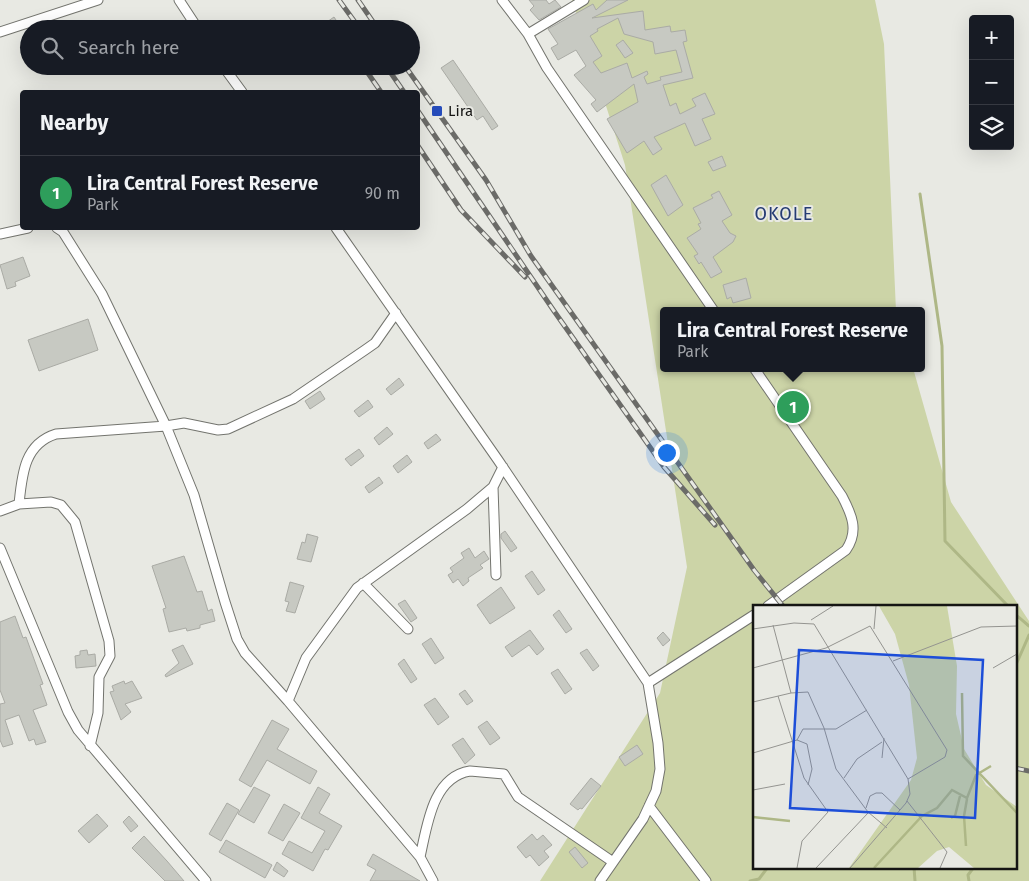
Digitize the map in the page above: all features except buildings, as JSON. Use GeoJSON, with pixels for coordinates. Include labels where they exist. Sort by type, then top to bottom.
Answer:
{"type":"FeatureCollection","features":[{"type":"Feature","properties":{"kind":"street"},"geometry":{"type":"LineString","coordinates":[[37,20],[98,0]]}},
{"type":"Feature","properties":{"kind":"street"},"geometry":{"type":"LineString","coordinates":[[179,0],[192,20]]}},
{"type":"Feature","properties":{"kind":"street"},"geometry":{"type":"LineString","coordinates":[[502,0],[528,34],[547,68],[711,307]]}},
{"type":"Feature","properties":{"kind":"street"},"geometry":{"type":"LineString","coordinates":[[528,34],[584,0]]}},
{"type":"Feature","properties":{"kind":"street"},"geometry":{"type":"LineString","coordinates":[[0,32],[20,25]]}},
{"type":"Feature","properties":{"kind":"street"},"geometry":{"type":"LineString","coordinates":[[230,75],[241,90]]}},
{"type":"Feature","properties":{"kind":"street"},"geometry":{"type":"LineString","coordinates":[[0,234],[20,230]]}},
{"type":"Feature","properties":{"kind":"street"},"geometry":{"type":"LineString","coordinates":[[60,230],[102,294],[166,426],[194,495],[237,639],[245,653],[420,857],[434,881]]}},
{"type":"Feature","properties":{"kind":"street"},"geometry":{"type":"LineString","coordinates":[[337,230],[503,467],[648,683],[658,743],[660,769],[656,791],[643,819],[600,881]]}},
{"type":"Feature","properties":{"kind":"street"},"geometry":{"type":"LineString","coordinates":[[18,504],[26,460],[34,446],[45,438],[56,434],[184,423],[218,430],[228,429],[293,399],[376,343],[396,313]]}},
{"type":"Feature","properties":{"kind":"street"},"geometry":{"type":"LineString","coordinates":[[757,372],[842,496],[852,516],[854,526],[852,541],[846,550],[769,605]]}},
{"type":"Feature","properties":{"kind":"street"},"geometry":{"type":"LineString","coordinates":[[288,701],[306,658],[357,588],[467,509],[493,487],[503,467]]}},
{"type":"Feature","properties":{"kind":"street"},"geometry":{"type":"LineString","coordinates":[[493,487],[496,575]]}},
{"type":"Feature","properties":{"kind":"street"},"geometry":{"type":"LineString","coordinates":[[0,511],[18,504],[51,502],[60,505],[75,522],[109,641],[110,656],[99,677],[98,713],[90,746]]}},
{"type":"Feature","properties":{"kind":"street"},"geometry":{"type":"LineString","coordinates":[[0,548],[68,712],[90,746],[206,881]]}},
{"type":"Feature","properties":{"kind":"street"},"geometry":{"type":"LineString","coordinates":[[363,583],[408,629]]}},
{"type":"Feature","properties":{"kind":"street"},"geometry":{"type":"LineString","coordinates":[[648,683],[753,616]]}},
{"type":"Feature","properties":{"kind":"street"},"geometry":{"type":"LineString","coordinates":[[420,857],[438,793],[464,772],[470,771],[504,774],[518,796],[613,862]]}},
{"type":"Feature","properties":{"kind":"street"},"geometry":{"type":"LineString","coordinates":[[649,806],[706,881]]}},
{"type":"Feature","properties":{"kind":"green space"},"geometry":{"type":"Polygon","coordinates":[[[572,0],[875,0],[884,44],[896,307],[660,307],[660,372],[914,372],[951,502],[1029,621],[1029,881],[540,881],[660,693],[687,567],[625,165],[572,0]]]}},
{"type":"Feature","properties":{"kind":"waterway"},"geometry":{"type":"LineString","coordinates":[[920,194],[942,346],[945,541],[1007,605]]}},
{"type":"Feature","properties":{"kind":"waterway"},"geometry":{"type":"LineString","coordinates":[[1016,615],[1029,626]]}},
{"type":"Feature","properties":{"kind":"waterway"},"geometry":{"type":"LineString","coordinates":[[1016,665],[1029,635]]}},
{"type":"Feature","properties":{"kind":"waterway"},"geometry":{"type":"LineString","coordinates":[[750,881],[759,879],[767,868]]}},
{"type":"Feature","properties":{"kind":"waterway"},"geometry":{"type":"LineString","coordinates":[[914,868],[915,881]]}},
{"type":"Feature","properties":{"kind":"waterway"},"geometry":{"type":"LineString","coordinates":[[969,881],[968,875],[973,868]]}},
{"type":"Feature","properties":{"kind":"railway"},"geometry":{"type":"LineString","coordinates":[[339,0],[353,20]]}},
{"type":"Feature","properties":{"kind":"railway"},"geometry":{"type":"LineString","coordinates":[[358,0],[372,20]]}},
{"type":"Feature","properties":{"kind":"railway"},"geometry":{"type":"LineString","coordinates":[[369,75],[380,90]]}},
{"type":"Feature","properties":{"kind":"railway"},"geometry":{"type":"LineString","coordinates":[[392,75],[403,90]]}},
{"type":"Feature","properties":{"kind":"railway"},"geometry":{"type":"LineString","coordinates":[[411,75],[486,180],[531,256],[754,570],[782,605]]}},
{"type":"Feature","properties":{"kind":"railway"},"geometry":{"type":"LineString","coordinates":[[420,114],[554,311],[664,467],[715,525]]}},
{"type":"Feature","properties":{"kind":"railway"},"geometry":{"type":"LineString","coordinates":[[420,149],[461,210],[525,277]]}},
{"type":"Feature","properties":{"kind":"railway"},"geometry":{"type":"LineString","coordinates":[[1016,768],[1029,771]]}},
{"type":"Feature","properties":{"kind":"place","name":"Lira"},"geometry":{"type":"Point","coordinates":[437,111]}},
{"type":"Feature","properties":{"kind":"place","name":"Lira Central Forest Reserve"},"geometry":{"type":"Point","coordinates":[793,407]}},
{"type":"Feature","properties":{"kind":"district","name":"OKOLE"},"geometry":{"type":"Point","coordinates":[784,214]}}]}
